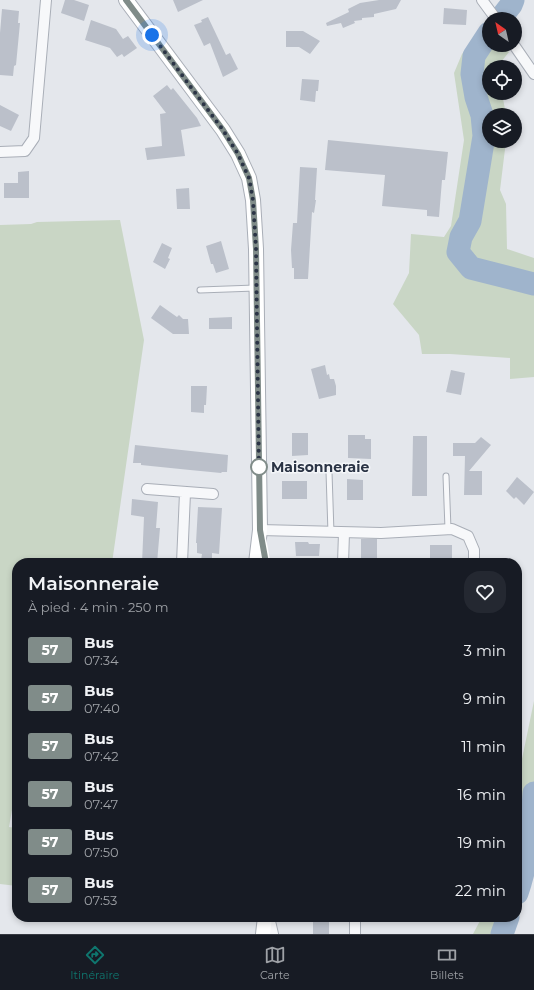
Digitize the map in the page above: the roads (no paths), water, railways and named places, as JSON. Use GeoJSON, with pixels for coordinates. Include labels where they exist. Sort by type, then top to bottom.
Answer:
{"type":"FeatureCollection","features":[{"type":"Feature","properties":{"kind":"main road"},"geometry":{"type":"LineString","coordinates":[[126,0],[223,130],[238,154],[249,178],[253,200],[256,249],[260,530],[257,558]]}},
{"type":"Feature","properties":{"kind":"main road"},"geometry":{"type":"LineString","coordinates":[[260,530],[265,558]]}},
{"type":"Feature","properties":{"kind":"main road"},"geometry":{"type":"LineString","coordinates":[[259,922],[260,934]]}},
{"type":"Feature","properties":{"kind":"main road"},"geometry":{"type":"LineString","coordinates":[[263,934],[264,922]]}},
{"type":"Feature","properties":{"kind":"street"},"geometry":{"type":"LineString","coordinates":[[0,152],[25,151],[34,138],[46,0]]}},
{"type":"Feature","properties":{"kind":"street"},"geometry":{"type":"LineString","coordinates":[[482,0],[490,12]]}},
{"type":"Feature","properties":{"kind":"street"},"geometry":{"type":"LineString","coordinates":[[519,52],[534,74]]}},
{"type":"Feature","properties":{"kind":"street"},"geometry":{"type":"LineString","coordinates":[[147,489],[213,494]]}},
{"type":"Feature","properties":{"kind":"street"},"geometry":{"type":"LineString","coordinates":[[182,558],[185,493]]}},
{"type":"Feature","properties":{"kind":"street"},"geometry":{"type":"LineString","coordinates":[[260,530],[331,533],[381,533],[452,529],[468,536],[474,550],[474,558]]}},
{"type":"Feature","properties":{"kind":"street"},"geometry":{"type":"LineString","coordinates":[[344,533],[344,558]]}},
{"type":"Feature","properties":{"kind":"street"},"geometry":{"type":"LineString","coordinates":[[269,922],[273,934]]}},
{"type":"Feature","properties":{"kind":"street"},"geometry":{"type":"LineString","coordinates":[[355,922],[355,934]]}},
{"type":"Feature","properties":{"kind":"lane"},"geometry":{"type":"LineString","coordinates":[[200,290],[256,288]]}},
{"type":"Feature","properties":{"kind":"lane"},"geometry":{"type":"LineString","coordinates":[[329,472],[331,533]]}},
{"type":"Feature","properties":{"kind":"lane"},"geometry":{"type":"LineString","coordinates":[[446,476],[448,529]]}},
{"type":"Feature","properties":{"kind":"waterway"},"geometry":{"type":"LineString","coordinates":[[506,12],[513,0]]}},
{"type":"Feature","properties":{"kind":"waterway"},"geometry":{"type":"LineString","coordinates":[[482,44],[474,56],[472,74],[476,97],[482,115],[484,136],[470,221],[461,237],[458,252],[471,268],[534,284]]}},
{"type":"Feature","properties":{"kind":"waterway"},"geometry":{"type":"LineString","coordinates":[[522,877],[529,844],[534,793]]}},
{"type":"Feature","properties":{"kind":"waterway"},"geometry":{"type":"LineString","coordinates":[[502,934],[506,922]]}},
{"type":"Feature","properties":{"kind":"place","name":"Maisonneraie"},"geometry":{"type":"Point","coordinates":[259,467]}}]}
